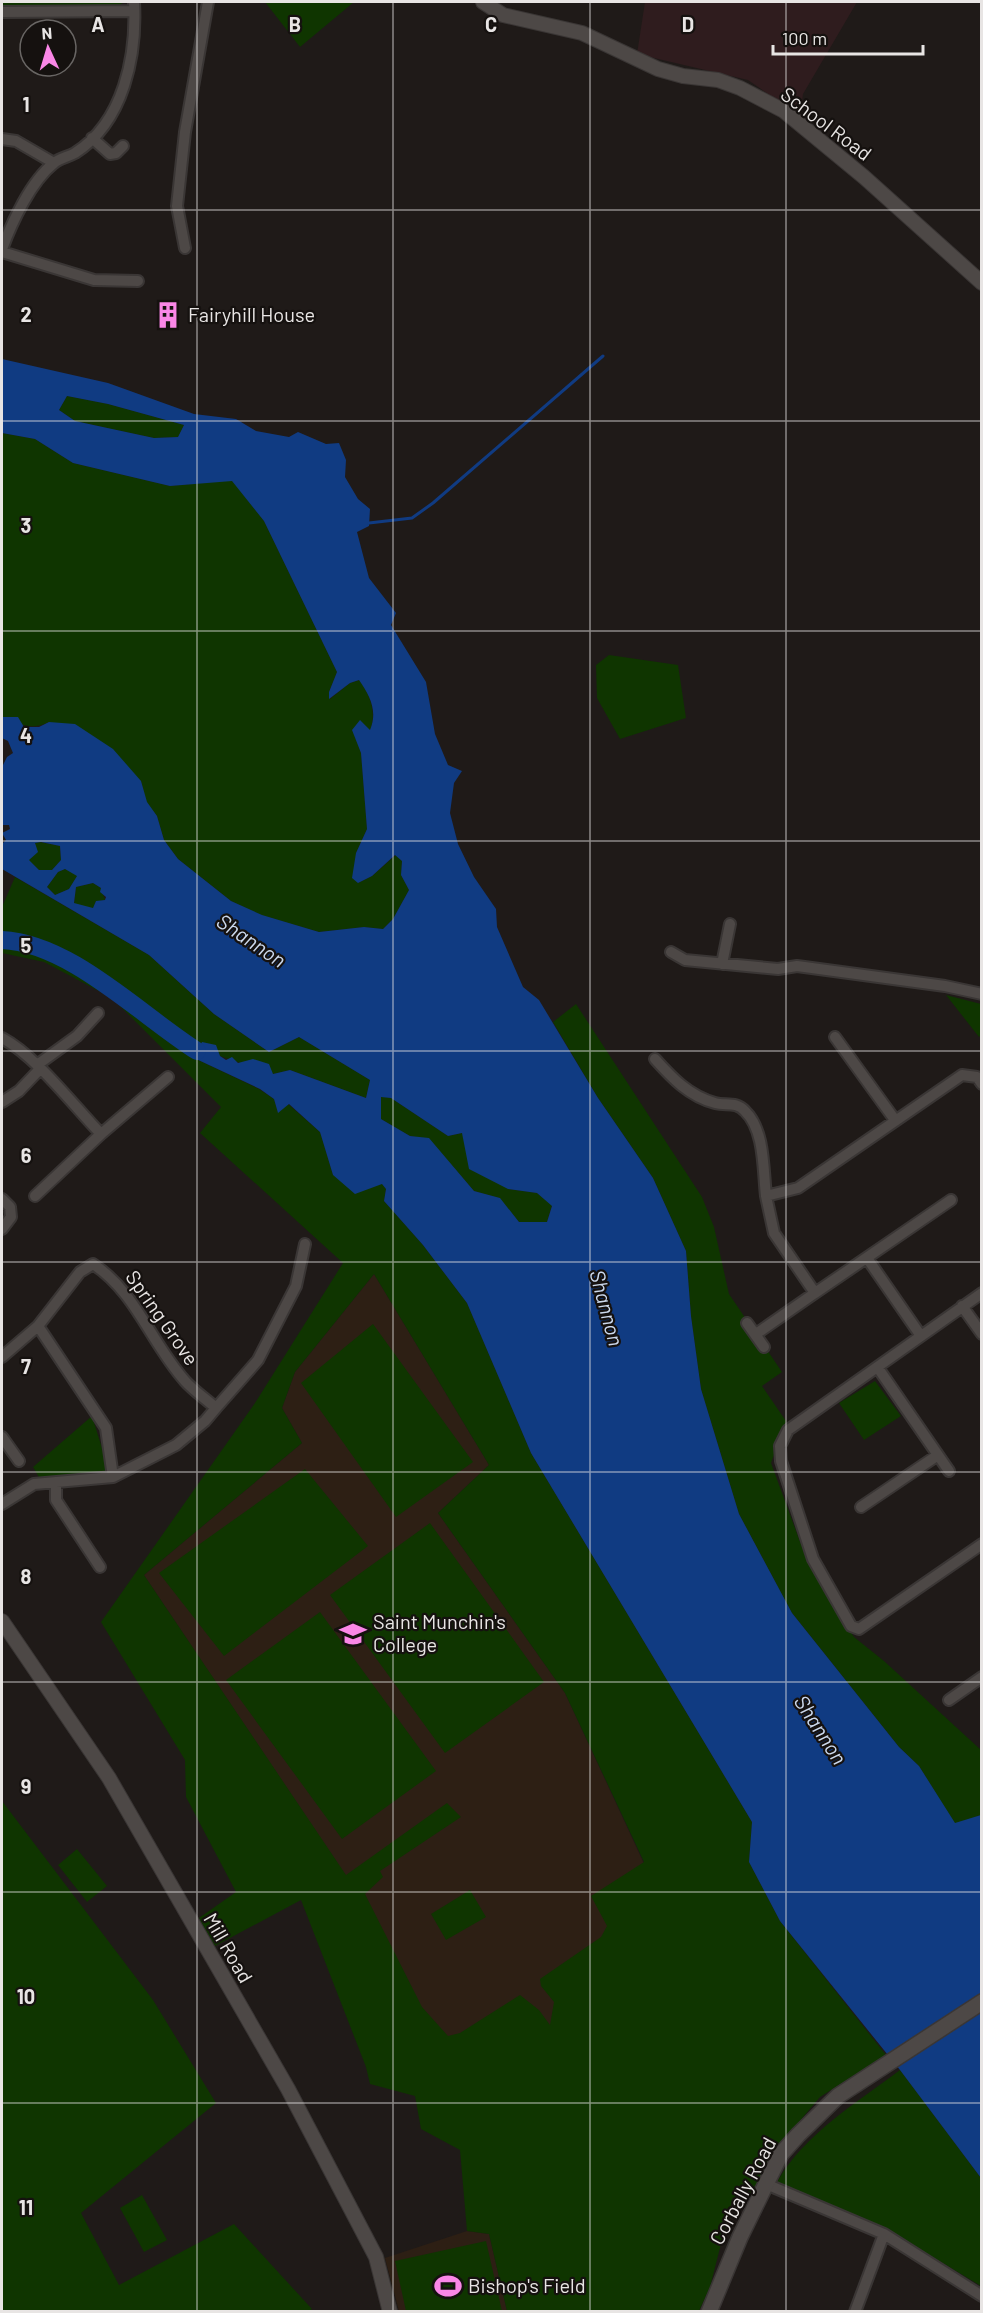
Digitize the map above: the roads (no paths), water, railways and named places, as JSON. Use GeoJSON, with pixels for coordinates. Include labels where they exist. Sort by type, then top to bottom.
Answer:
{"type":"FeatureCollection","features":[{"type":"Feature","properties":{"kind":"main road","name":"Corbally Road"},"geometry":{"type":"LineString","coordinates":[[709,2312],[740,2237],[781,2154],[838,2097],[981,2002]]}},
{"type":"Feature","properties":{"kind":"street"},"geometry":{"type":"LineString","coordinates":[[185,248],[177,206],[185,132],[208,2]]}},
{"type":"Feature","properties":{"kind":"street","name":"School Road"},"geometry":{"type":"LineString","coordinates":[[483,2],[503,15],[582,33],[658,69],[683,76],[718,80],[784,111],[864,177],[981,283]]}},
{"type":"Feature","properties":{"kind":"street"},"geometry":{"type":"LineString","coordinates":[[2,12],[134,6],[131,57],[121,96],[113,111],[92,138],[75,153],[54,163],[20,209],[2,250],[94,280],[138,281]]}},
{"type":"Feature","properties":{"kind":"street"},"geometry":{"type":"LineString","coordinates":[[92,138],[110,154],[116,153],[123,146]]}},
{"type":"Feature","properties":{"kind":"street"},"geometry":{"type":"LineString","coordinates":[[2,140],[16,141],[54,163]]}},
{"type":"Feature","properties":{"kind":"street"},"geometry":{"type":"LineString","coordinates":[[722,964],[730,924]]}},
{"type":"Feature","properties":{"kind":"street"},"geometry":{"type":"LineString","coordinates":[[671,952],[685,960],[778,969],[797,966],[945,986],[981,994]]}},
{"type":"Feature","properties":{"kind":"street"},"geometry":{"type":"LineString","coordinates":[[2,1102],[19,1091],[38,1067],[77,1036],[98,1013]]}},
{"type":"Feature","properties":{"kind":"street"},"geometry":{"type":"LineString","coordinates":[[835,1037],[895,1120]]}},
{"type":"Feature","properties":{"kind":"street"},"geometry":{"type":"LineString","coordinates":[[2,1038],[17,1047],[38,1067],[101,1134]]}},
{"type":"Feature","properties":{"kind":"street"},"geometry":{"type":"LineString","coordinates":[[655,1059],[681,1087],[715,1103],[735,1104],[748,1113],[761,1149],[766,1196],[774,1233],[815,1293]]}},
{"type":"Feature","properties":{"kind":"street"},"geometry":{"type":"LineString","coordinates":[[766,1196],[798,1188],[962,1075],[976,1077],[981,1084]]}},
{"type":"Feature","properties":{"kind":"street"},"geometry":{"type":"LineString","coordinates":[[35,1196],[101,1134],[168,1077]]}},
{"type":"Feature","properties":{"kind":"street"},"geometry":{"type":"LineString","coordinates":[[2,1199],[10,1207],[11,1217],[2,1229]]}},
{"type":"Feature","properties":{"kind":"street"},"geometry":{"type":"LineString","coordinates":[[756,1335],[951,1200]]}},
{"type":"Feature","properties":{"kind":"street"},"geometry":{"type":"LineString","coordinates":[[2,1504],[34,1484],[113,1477],[176,1445],[205,1421],[258,1360],[296,1286],[305,1244]]}},
{"type":"Feature","properties":{"kind":"street"},"geometry":{"type":"LineString","coordinates":[[867,1258],[921,1336]]}},
{"type":"Feature","properties":{"kind":"street","name":"Spring Grove"},"geometry":{"type":"LineString","coordinates":[[38,1326],[80,1272],[93,1264],[111,1276],[125,1292],[185,1381],[216,1408]]}},
{"type":"Feature","properties":{"kind":"street"},"geometry":{"type":"LineString","coordinates":[[981,1293],[788,1430],[780,1446],[781,1461],[813,1559],[851,1626],[859,1629],[981,1545]]}},
{"type":"Feature","properties":{"kind":"street"},"geometry":{"type":"LineString","coordinates":[[963,1306],[981,1334]]}},
{"type":"Feature","properties":{"kind":"street"},"geometry":{"type":"LineString","coordinates":[[747,1323],[764,1347]]}},
{"type":"Feature","properties":{"kind":"street"},"geometry":{"type":"LineString","coordinates":[[2,1357],[38,1326],[106,1428],[113,1477]]}},
{"type":"Feature","properties":{"kind":"street"},"geometry":{"type":"LineString","coordinates":[[878,1368],[949,1471]]}},
{"type":"Feature","properties":{"kind":"street"},"geometry":{"type":"LineString","coordinates":[[2,1437],[19,1461]]}},
{"type":"Feature","properties":{"kind":"street"},"geometry":{"type":"LineString","coordinates":[[861,1507],[938,1455]]}},
{"type":"Feature","properties":{"kind":"street"},"geometry":{"type":"LineString","coordinates":[[56,1482],[56,1500],[100,1566]]}},
{"type":"Feature","properties":{"kind":"street","name":"Mill Road"},"geometry":{"type":"LineString","coordinates":[[2,1621],[109,1778],[288,2089],[376,2257],[390,2312]]}},
{"type":"Feature","properties":{"kind":"street"},"geometry":{"type":"LineString","coordinates":[[949,1700],[981,1677]]}},
{"type":"Feature","properties":{"kind":"street"},"geometry":{"type":"LineString","coordinates":[[766,2184],[884,2234],[981,2296]]}},
{"type":"Feature","properties":{"kind":"street"},"geometry":{"type":"LineString","coordinates":[[855,2312],[884,2234]]}},
{"type":"Feature","properties":{"kind":"water","name":"Shannon"},"geometry":{"type":"Polygon","coordinates":[[[2,359],[108,383],[194,414],[236,419],[256,431],[289,437],[298,432],[326,444],[339,443],[346,460],[345,477],[358,499],[370,509],[369,526],[357,532],[369,578],[396,613],[391,625],[426,682],[435,734],[448,765],[462,771],[454,783],[450,813],[458,844],[474,877],[496,909],[497,927],[523,987],[539,1000],[598,1098],[653,1178],[686,1251],[691,1316],[701,1389],[739,1514],[792,1613],[899,1747],[919,1766],[955,1823],[981,1815],[981,2178],[900,2070],[780,1921],[749,1862],[752,1822],[531,1453],[467,1303],[423,1245],[384,1201],[386,1189],[382,1184],[355,1194],[333,1175],[320,1132],[289,1104],[278,1113],[274,1099],[260,1089],[194,1058],[202,1042],[216,1045],[220,1056],[226,1060],[232,1057],[238,1063],[253,1059],[269,1064],[273,1074],[290,1070],[366,1098],[370,1080],[299,1037],[269,1052],[214,1014],[149,955],[2,869],[2,844],[6,840],[2,833],[10,829],[9,825],[2,825],[2,767],[7,757],[13,753],[8,741],[2,738],[2,717],[18,717],[24,727],[39,727],[49,722],[75,724],[113,749],[141,781],[147,802],[157,816],[164,840],[178,859],[231,901],[262,915],[319,932],[364,927],[383,929],[393,919],[409,890],[401,875],[402,861],[395,855],[372,876],[358,883],[352,878],[356,853],[367,829],[361,753],[352,730],[360,720],[370,730],[373,716],[372,704],[359,680],[350,683],[329,699],[329,692],[337,672],[264,521],[232,481],[170,486],[73,463],[35,439],[2,433],[2,359]],[[67,396],[59,410],[75,421],[154,438],[178,437],[184,425],[108,404],[67,396]],[[35,843],[38,852],[29,860],[39,870],[52,870],[61,860],[60,846],[35,843]],[[65,869],[58,872],[47,887],[55,895],[69,889],[77,876],[65,869]],[[93,883],[76,887],[74,903],[93,908],[96,901],[105,900],[106,897],[100,892],[101,888],[93,883]],[[381,1097],[381,1119],[410,1136],[429,1138],[474,1191],[500,1198],[519,1222],[547,1222],[552,1206],[537,1193],[508,1189],[469,1169],[462,1133],[448,1136],[391,1098],[381,1097]]]}},
{"type":"Feature","properties":{"kind":"waterway"},"geometry":{"type":"LineString","coordinates":[[369,523],[412,518],[433,503],[603,356]]}},
{"type":"Feature","properties":{"kind":"waterway"},"geometry":{"type":"LineString","coordinates":[[2,940],[28,944],[53,953],[78,967],[197,1051]]}},
{"type":"Feature","properties":{"kind":"place","name":"Fairyhill House"},"geometry":{"type":"Point","coordinates":[168,315]}},
{"type":"Feature","properties":{"kind":"place","name":"Saint Munchin's College"},"geometry":{"type":"Point","coordinates":[353,1634]}},
{"type":"Feature","properties":{"kind":"place","name":"Bishop's Field"},"geometry":{"type":"Point","coordinates":[448,2286]}}]}
